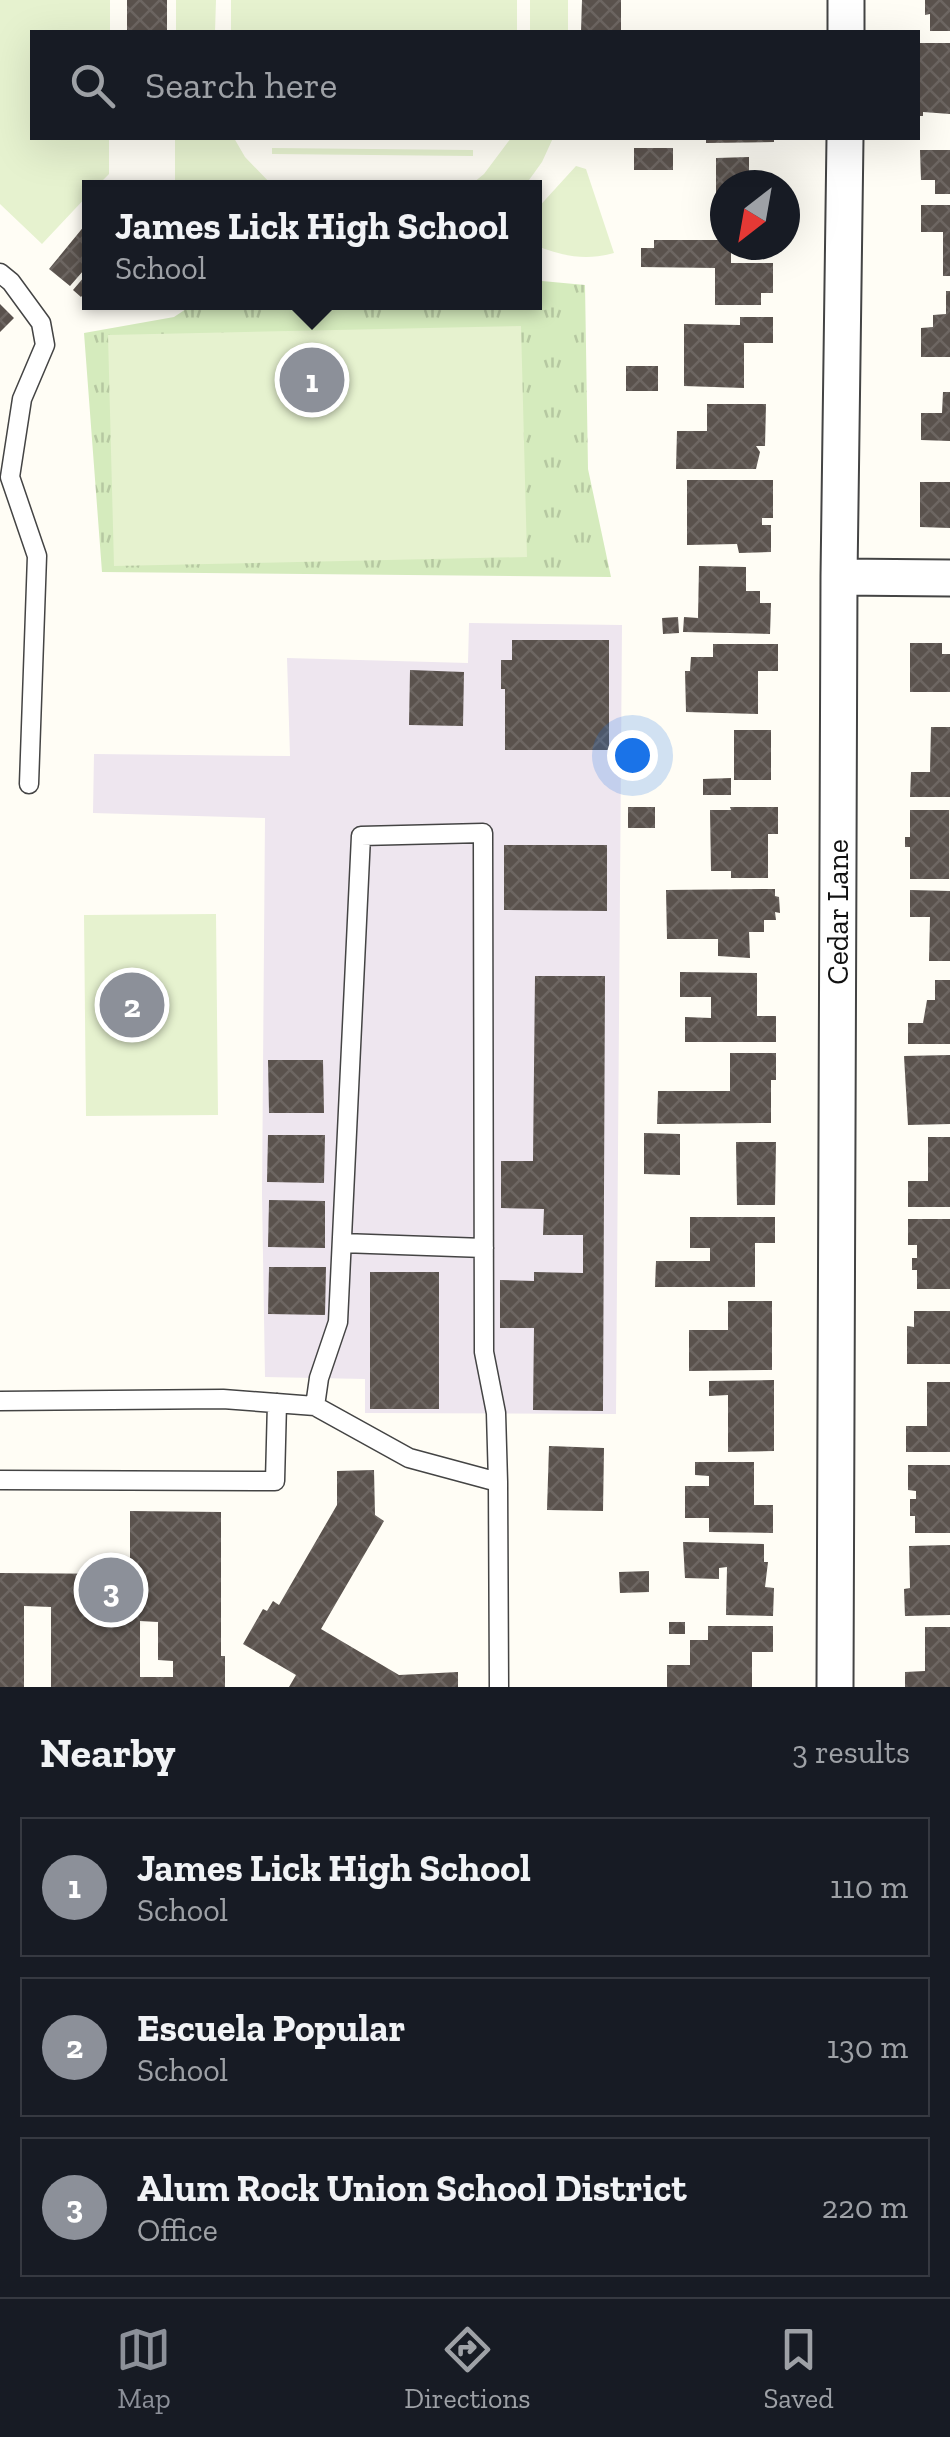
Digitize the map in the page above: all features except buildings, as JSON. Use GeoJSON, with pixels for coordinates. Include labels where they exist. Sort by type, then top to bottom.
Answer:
{"type":"FeatureCollection","features":[{"type":"Feature","properties":{"kind":"street"},"geometry":{"type":"LineString","coordinates":[[846,0],[846,30]]}},
{"type":"Feature","properties":{"kind":"street","name":"Cedar Lane"},"geometry":{"type":"LineString","coordinates":[[836,1687],[839,577],[845,140]]}},
{"type":"Feature","properties":{"kind":"street"},"geometry":{"type":"LineString","coordinates":[[839,577],[950,578]]}},
{"type":"Feature","properties":{"kind":"lane"},"geometry":{"type":"LineString","coordinates":[[0,273],[41,323],[45,345],[22,399],[10,476],[37,556],[29,784]]}},
{"type":"Feature","properties":{"kind":"lane"},"geometry":{"type":"LineString","coordinates":[[315,1406],[319,1378],[338,1322],[362,836],[483,833],[484,1352],[496,1413],[499,1687]]}},
{"type":"Feature","properties":{"kind":"lane"},"geometry":{"type":"LineString","coordinates":[[342,1243],[484,1248]]}},
{"type":"Feature","properties":{"kind":"lane"},"geometry":{"type":"LineString","coordinates":[[0,1401],[222,1399],[315,1406],[410,1458],[498,1482]]}},
{"type":"Feature","properties":{"kind":"lane"},"geometry":{"type":"LineString","coordinates":[[0,1480],[275,1482],[278,1403]]}},
{"type":"Feature","properties":{"kind":"shaded area"},"geometry":{"type":"Polygon","coordinates":[[[469,623],[622,625],[616,1414],[365,1413],[365,1379],[265,1377],[265,818],[93,813],[94,754],[290,756],[287,658],[468,663],[469,623]]]}},
{"type":"Feature","properties":{"kind":"green space"},"geometry":{"type":"Polygon","coordinates":[[[0,0],[110,0],[110,30],[30,30],[30,140],[109,140],[109,174],[103,180],[82,180],[82,201],[42,244],[0,204],[0,0]]]}},
{"type":"Feature","properties":{"kind":"green space"},"geometry":{"type":"Polygon","coordinates":[[[176,0],[216,0],[215,30],[176,30],[176,0]]]}},
{"type":"Feature","properties":{"kind":"green space"},"geometry":{"type":"Polygon","coordinates":[[[231,0],[517,0],[517,30],[231,30],[231,0]]]}},
{"type":"Feature","properties":{"kind":"green space"},"geometry":{"type":"Polygon","coordinates":[[[530,0],[568,0],[568,30],[530,30],[530,0]]]}},
{"type":"Feature","properties":{"kind":"green space"},"geometry":{"type":"Polygon","coordinates":[[[175,140],[235,140],[267,180],[215,180],[175,180],[175,140]]]}},
{"type":"Feature","properties":{"kind":"green space"},"geometry":{"type":"Polygon","coordinates":[[[510,140],[552,140],[529,180],[477,180],[510,140]]]}},
{"type":"Feature","properties":{"kind":"green space"},"geometry":{"type":"Polygon","coordinates":[[[272,148],[473,150],[473,156],[272,154],[272,148]]]}},
{"type":"Feature","properties":{"kind":"green space"},"geometry":{"type":"Polygon","coordinates":[[[576,166],[586,169],[614,253],[573,256],[542,248],[542,203],[576,166]]]}},
{"type":"Feature","properties":{"kind":"green space"},"geometry":{"type":"Polygon","coordinates":[[[542,281],[585,285],[588,469],[611,577],[102,572],[84,333],[174,317],[184,310],[542,310],[542,281]]]}},
{"type":"Feature","properties":{"kind":"green space"},"geometry":{"type":"Polygon","coordinates":[[[521,326],[527,557],[114,566],[108,335],[521,326]]]}},
{"type":"Feature","properties":{"kind":"green space"},"geometry":{"type":"Polygon","coordinates":[[[216,914],[218,1115],[86,1116],[84,915],[216,914]]]}},
{"type":"Feature","properties":{"kind":"place","name":"James Lick High School"},"geometry":{"type":"Point","coordinates":[312,380]}},
{"type":"Feature","properties":{"kind":"place","name":"Escuela Popular"},"geometry":{"type":"Point","coordinates":[132,1005]}},
{"type":"Feature","properties":{"kind":"place","name":"Alum Rock Union School District"},"geometry":{"type":"Point","coordinates":[111,1590]}}]}
